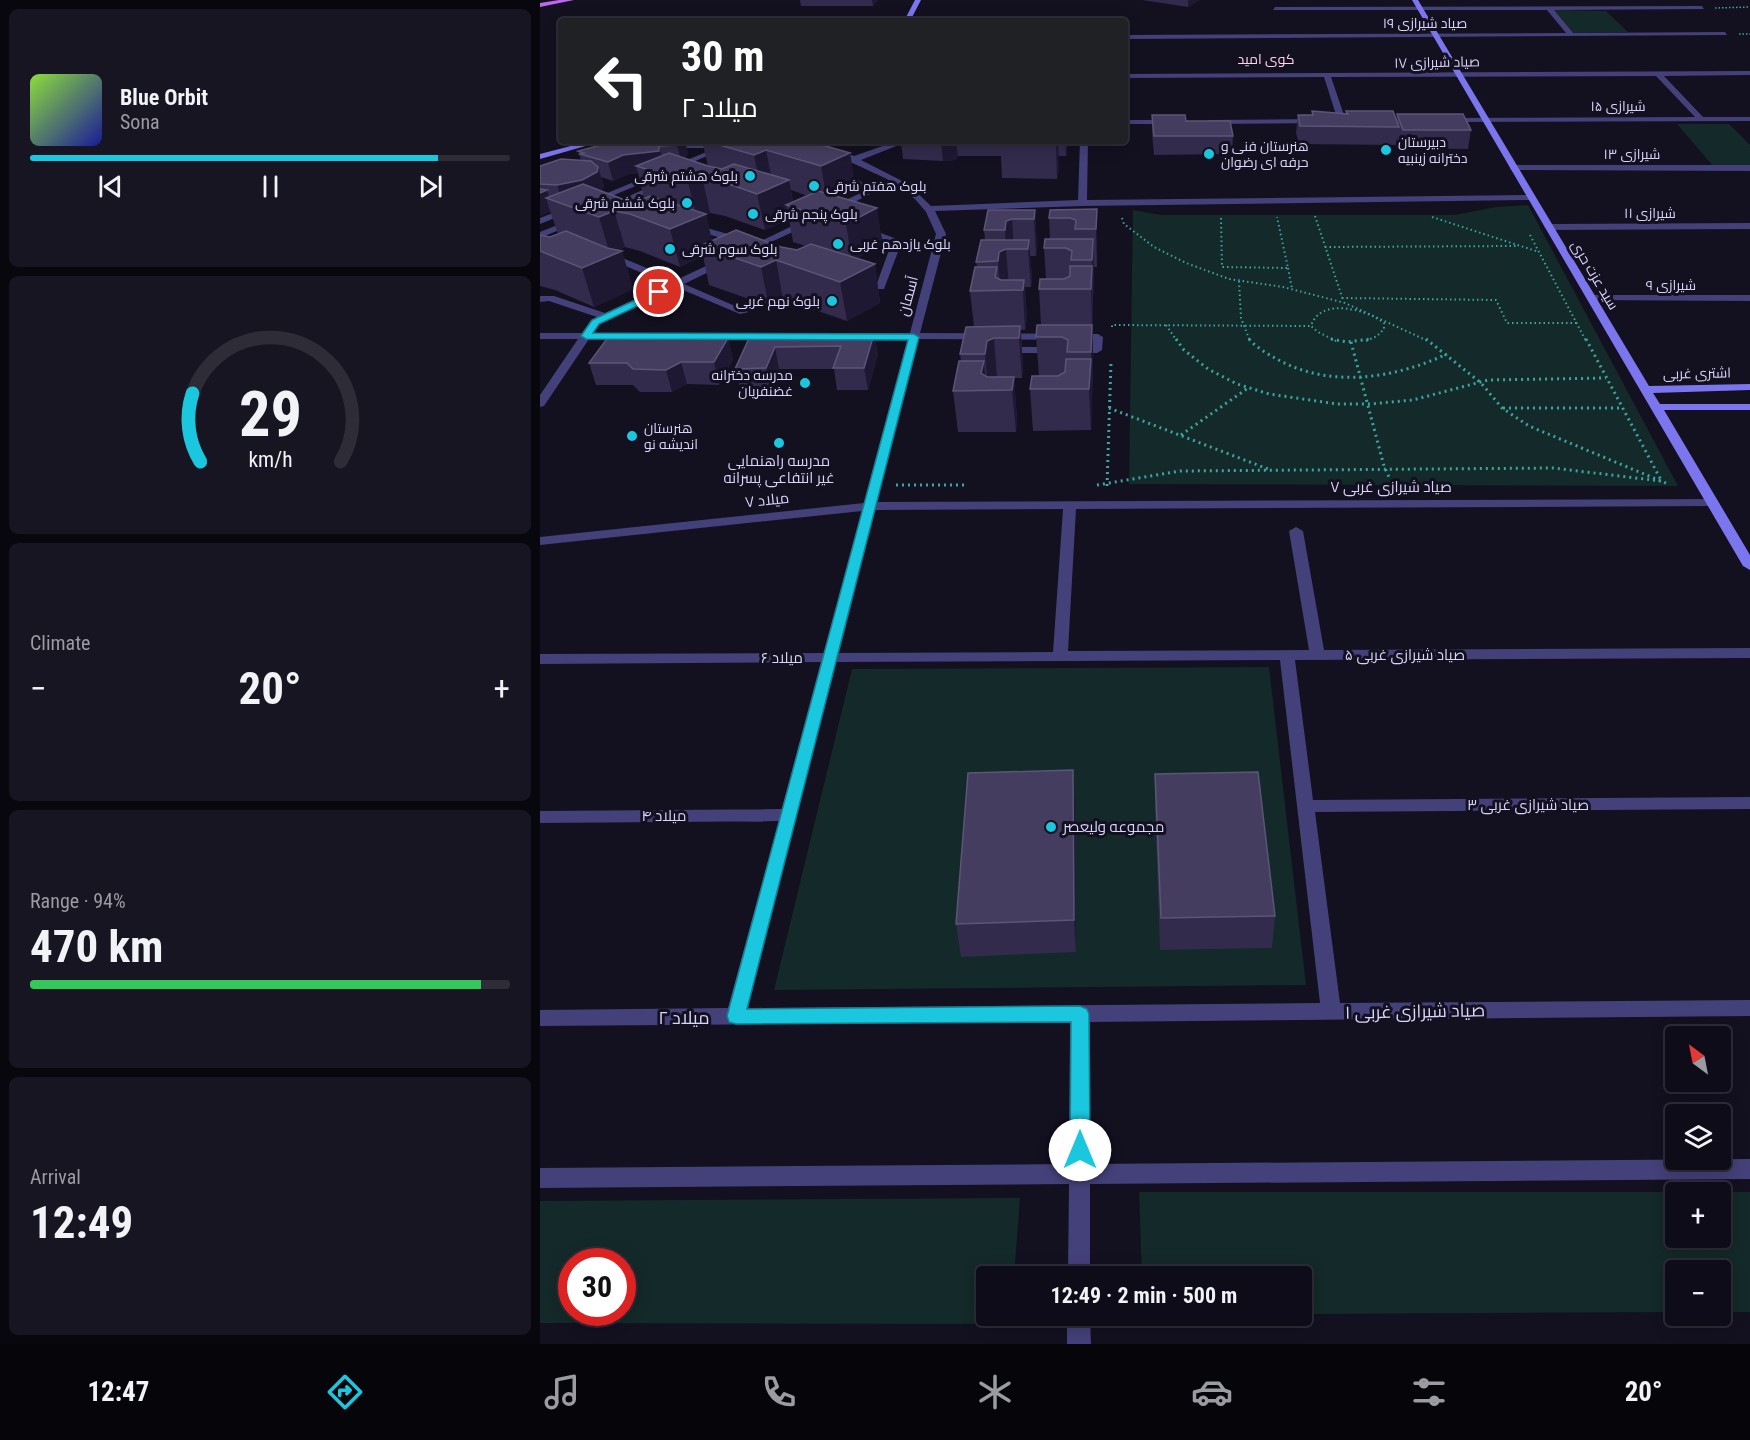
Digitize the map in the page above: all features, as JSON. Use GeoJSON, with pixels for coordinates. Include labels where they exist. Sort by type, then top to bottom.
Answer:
{"type":"FeatureCollection","features":[{"type":"Feature","properties":{"kind":"main road"},"geometry":{"type":"LineString","coordinates":[[540,6],[572,0]]}},
{"type":"Feature","properties":{"kind":"street"},"geometry":{"type":"LineString","coordinates":[[909,18],[918,0]]}},
{"type":"Feature","properties":{"kind":"street","name":"سید عزت حری"},"geometry":{"type":"LineString","coordinates":[[1415,0],[1750,566]]}},
{"type":"Feature","properties":{"kind":"street"},"geometry":{"type":"LineString","coordinates":[[1605,0],[1613,8]]}},
{"type":"Feature","properties":{"kind":"street"},"geometry":{"type":"LineString","coordinates":[[1549,8],[1571,34]]}},
{"type":"Feature","properties":{"kind":"street"},"geometry":{"type":"LineString","coordinates":[[1275,9],[1702,8]]}},
{"type":"Feature","properties":{"kind":"street","name":"صیاد شیرازی ۱۹"},"geometry":{"type":"LineString","coordinates":[[1128,37],[1725,34]]}},
{"type":"Feature","properties":{"kind":"street"},"geometry":{"type":"LineString","coordinates":[[1658,73],[1701,119]]}},
{"type":"Feature","properties":{"kind":"street","name":"صیاد شیرازی ۱۷"},"geometry":{"type":"LineString","coordinates":[[1128,76],[1750,73]]}},
{"type":"Feature","properties":{"kind":"street"},"geometry":{"type":"LineString","coordinates":[[1326,76],[1342,121]]}},
{"type":"Feature","properties":{"kind":"street","name":"شیرازی ۱۵"},"geometry":{"type":"LineString","coordinates":[[1442,120],[1750,119]]}},
{"type":"Feature","properties":{"kind":"street"},"geometry":{"type":"LineString","coordinates":[[1205,122],[1353,120]]}},
{"type":"Feature","properties":{"kind":"street"},"geometry":{"type":"LineString","coordinates":[[1128,122],[1182,122]]}},
{"type":"Feature","properties":{"kind":"street"},"geometry":{"type":"LineString","coordinates":[[540,158],[589,144]]}},
{"type":"Feature","properties":{"kind":"street","name":"آسمان"},"geometry":{"type":"LineString","coordinates":[[736,1016],[941,234],[928,208],[905,187],[816,144]]}},
{"type":"Feature","properties":{"kind":"street"},"geometry":{"type":"LineString","coordinates":[[852,160],[897,144]]}},
{"type":"Feature","properties":{"kind":"street"},"geometry":{"type":"LineString","coordinates":[[1082,203],[1084,144]]}},
{"type":"Feature","properties":{"kind":"street"},"geometry":{"type":"LineString","coordinates":[[655,147],[729,145]]}},
{"type":"Feature","properties":{"kind":"street"},"geometry":{"type":"LineString","coordinates":[[584,203],[729,145]]}},
{"type":"Feature","properties":{"kind":"street","name":"شیرازی ۱۳"},"geometry":{"type":"LineString","coordinates":[[1514,168],[1749,169]]}},
{"type":"Feature","properties":{"kind":"street"},"geometry":{"type":"LineString","coordinates":[[540,404],[595,322],[874,190],[831,171]]}},
{"type":"Feature","properties":{"kind":"street"},"geometry":{"type":"LineString","coordinates":[[599,211],[670,182]]}},
{"type":"Feature","properties":{"kind":"street"},"geometry":{"type":"LineString","coordinates":[[928,208],[1082,203],[1221,203],[1532,197]]}},
{"type":"Feature","properties":{"kind":"street"},"geometry":{"type":"LineString","coordinates":[[609,207],[629,214]]}},
{"type":"Feature","properties":{"kind":"street"},"geometry":{"type":"LineString","coordinates":[[540,221],[573,208]]}},
{"type":"Feature","properties":{"kind":"street"},"geometry":{"type":"LineString","coordinates":[[540,235],[580,219]]}},
{"type":"Feature","properties":{"kind":"street"},"geometry":{"type":"LineString","coordinates":[[677,225],[695,226],[767,250]]}},
{"type":"Feature","properties":{"kind":"street"},"geometry":{"type":"LineString","coordinates":[[846,276],[880,287],[897,241],[854,226]]}},
{"type":"Feature","properties":{"kind":"street","name":"شیرازی ۱۱"},"geometry":{"type":"LineString","coordinates":[[1549,227],[1750,226]]}},
{"type":"Feature","properties":{"kind":"street"},"geometry":{"type":"LineString","coordinates":[[599,259],[617,259],[744,312]]}},
{"type":"Feature","properties":{"kind":"street"},"geometry":{"type":"LineString","coordinates":[[540,298],[550,298],[606,317]]}},
{"type":"Feature","properties":{"kind":"street","name":"شیرازی ۹"},"geometry":{"type":"LineString","coordinates":[[1591,298],[1750,298]]}},
{"type":"Feature","properties":{"kind":"street"},"geometry":{"type":"LineString","coordinates":[[540,336],[785,336]]}},
{"type":"Feature","properties":{"kind":"street"},"geometry":{"type":"LineString","coordinates":[[844,336],[1098,337],[1097,350],[993,350]]}},
{"type":"Feature","properties":{"kind":"street"},"geometry":{"type":"LineString","coordinates":[[970,350],[974,337]]}},
{"type":"Feature","properties":{"kind":"street","name":"اشتری غربی"},"geometry":{"type":"LineString","coordinates":[[1646,390],[1750,387]]}},
{"type":"Feature","properties":{"kind":"street"},"geometry":{"type":"LineString","coordinates":[[1694,388],[1688,392],[1689,397],[1703,407]]}},
{"type":"Feature","properties":{"kind":"street"},"geometry":{"type":"LineString","coordinates":[[1656,407],[1750,407]]}},
{"type":"Feature","properties":{"kind":"street","name":"صیاد شیرازی غربی ۷"},"geometry":{"type":"LineString","coordinates":[[1070,505],[1712,502]]}},
{"type":"Feature","properties":{"kind":"street"},"geometry":{"type":"LineString","coordinates":[[1060,656],[1070,505]]}},
{"type":"Feature","properties":{"kind":"street","name":"میلاد ۷"},"geometry":{"type":"LineString","coordinates":[[540,541],[870,506],[1070,505]]}},
{"type":"Feature","properties":{"kind":"street"},"geometry":{"type":"LineString","coordinates":[[1296,531],[1317,655]]}},
{"type":"Feature","properties":{"kind":"street","name":"صیاد شیرازی غربی ۵"},"geometry":{"type":"LineString","coordinates":[[1060,656],[1750,653]]}},
{"type":"Feature","properties":{"kind":"street"},"geometry":{"type":"LineString","coordinates":[[1287,655],[1331,1012]]}},
{"type":"Feature","properties":{"kind":"street","name":"میلاد ۶"},"geometry":{"type":"LineString","coordinates":[[540,659],[1060,656]]}},
{"type":"Feature","properties":{"kind":"street","name":"صیاد شیرازی غربی ۳"},"geometry":{"type":"LineString","coordinates":[[1306,806],[1750,803]]}},
{"type":"Feature","properties":{"kind":"street","name":"میلاد ۴"},"geometry":{"type":"LineString","coordinates":[[540,817],[789,815]]}},
{"type":"Feature","properties":{"kind":"street","name":"صیاد شیرازی غربی ۱"},"geometry":{"type":"LineString","coordinates":[[1080,1014],[1750,1008]]}},
{"type":"Feature","properties":{"kind":"street"},"geometry":{"type":"LineString","coordinates":[[1079,1266],[1080,1014]]}},
{"type":"Feature","properties":{"kind":"street","name":"میلاد ۲"},"geometry":{"type":"LineString","coordinates":[[540,1018],[1080,1014]]}},
{"type":"Feature","properties":{"kind":"street"},"geometry":{"type":"LineString","coordinates":[[540,1178],[1750,1169]]}},
{"type":"Feature","properties":{"kind":"street"},"geometry":{"type":"LineString","coordinates":[[1079,1326],[1079,1344]]}},
{"type":"Feature","properties":{"kind":"path"},"geometry":{"type":"LineString","coordinates":[[1702,8],[1750,8]]}},
{"type":"Feature","properties":{"kind":"path"},"geometry":{"type":"LineString","coordinates":[[1310,201],[1345,303]]}},
{"type":"Feature","properties":{"kind":"path"},"geometry":{"type":"LineString","coordinates":[[1116,203],[1124,224],[1154,247],[1186,263],[1239,281],[1292,289],[1345,303],[1371,313],[1426,339],[1447,354],[1478,381],[1503,408],[1529,426],[1671,485]]}},
{"type":"Feature","properties":{"kind":"path"},"geometry":{"type":"LineString","coordinates":[[1221,203],[1222,267],[1288,268]]}},
{"type":"Feature","properties":{"kind":"path"},"geometry":{"type":"LineString","coordinates":[[1276,212],[1292,289]]}},
{"type":"Feature","properties":{"kind":"path"},"geometry":{"type":"LineString","coordinates":[[1430,216],[1571,263]]}},
{"type":"Feature","properties":{"kind":"path"},"geometry":{"type":"LineString","coordinates":[[1530,234],[1661,481]]}},
{"type":"Feature","properties":{"kind":"path"},"geometry":{"type":"LineString","coordinates":[[1325,247],[1519,246]]}},
{"type":"Feature","properties":{"kind":"path"},"geometry":{"type":"LineString","coordinates":[[1239,281],[1242,325],[1249,340],[1275,359],[1313,373],[1361,378],[1413,368],[1447,354]]}},
{"type":"Feature","properties":{"kind":"path"},"geometry":{"type":"LineString","coordinates":[[1342,298],[1496,300],[1507,323],[1577,323]]}},
{"type":"Feature","properties":{"kind":"path"},"geometry":{"type":"LineString","coordinates":[[1112,336],[1112,325],[1311,326],[1330,339],[1352,342],[1374,338],[1381,334],[1384,323],[1371,313],[1351,308],[1329,309],[1314,316],[1311,326]]}},
{"type":"Feature","properties":{"kind":"path"},"geometry":{"type":"LineString","coordinates":[[1166,325],[1175,342],[1192,359],[1217,375],[1248,388],[1326,403],[1368,405],[1429,398],[1478,381],[1606,378]]}},
{"type":"Feature","properties":{"kind":"path"},"geometry":{"type":"LineString","coordinates":[[1352,342],[1387,470],[1400,503]]}},
{"type":"Feature","properties":{"kind":"path"},"geometry":{"type":"LineString","coordinates":[[1108,505],[1111,359]]}},
{"type":"Feature","properties":{"kind":"path"},"geometry":{"type":"LineString","coordinates":[[1181,435],[1248,388]]}},
{"type":"Feature","properties":{"kind":"path"},"geometry":{"type":"LineString","coordinates":[[1109,408],[1272,470]]}},
{"type":"Feature","properties":{"kind":"path"},"geometry":{"type":"LineString","coordinates":[[1503,408],[1622,408]]}},
{"type":"Feature","properties":{"kind":"path"},"geometry":{"type":"LineString","coordinates":[[1096,485],[1180,471],[1553,468],[1592,471],[1628,479],[1661,481]]}},
{"type":"Feature","properties":{"kind":"path"},"geometry":{"type":"LineString","coordinates":[[875,485],[969,485]]}},
{"type":"Feature","properties":{"kind":"green space"},"geometry":{"type":"Polygon","coordinates":[[[1551,10],[1606,11],[1628,32],[1570,33],[1551,10]]]}},
{"type":"Feature","properties":{"kind":"green space"},"geometry":{"type":"Polygon","coordinates":[[[1677,124],[1729,124],[1750,145],[1750,165],[1713,166],[1677,124]]]}},
{"type":"Feature","properties":{"kind":"green space"},"geometry":{"type":"Polygon","coordinates":[[[1528,205],[1678,486],[1129,484],[1133,210],[1161,215],[1455,215],[1496,207],[1528,205]]]}},
{"type":"Feature","properties":{"kind":"green space","name":"مجموعه ولیعصر"},"geometry":{"type":"Polygon","coordinates":[[[1269,667],[1306,985],[774,990],[852,669],[1269,667]]]}},
{"type":"Feature","properties":{"kind":"green space"},"geometry":{"type":"Polygon","coordinates":[[[1139,1192],[1665,1192],[1665,1248],[1731,1248],[1731,1192],[1750,1192],[1750,1312],[1731,1312],[1731,1260],[1665,1260],[1665,1312],[1312,1314],[1312,1266],[1142,1266],[1139,1192]]]}},
{"type":"Feature","properties":{"kind":"green space"},"geometry":{"type":"Polygon","coordinates":[[[1020,1198],[1015,1266],[976,1266],[976,1324],[636,1323],[636,1248],[558,1248],[558,1323],[540,1323],[540,1201],[1020,1198]]]}},
{"type":"Feature","properties":{"kind":"building"},"geometry":{"type":"Polygon","coordinates":[[[1312,111],[1348,114],[1346,111],[1393,111],[1399,127],[1300,126],[1298,115],[1313,115],[1312,111]]]}},
{"type":"Feature","properties":{"kind":"building"},"geometry":{"type":"Polygon","coordinates":[[[1397,114],[1463,114],[1471,130],[1403,130],[1397,114]]]}},
{"type":"Feature","properties":{"kind":"building"},"geometry":{"type":"Polygon","coordinates":[[[1152,115],[1185,115],[1186,121],[1230,121],[1233,136],[1154,136],[1152,115]]]}},
{"type":"Feature","properties":{"kind":"building"},"geometry":{"type":"Polygon","coordinates":[[[605,144],[678,144],[659,146],[659,151],[623,155],[608,162],[580,154],[584,153],[578,151],[605,144]]]}},
{"type":"Feature","properties":{"kind":"building"},"geometry":{"type":"Polygon","coordinates":[[[716,144],[818,144],[850,153],[821,166],[766,150],[754,155],[716,144]]]}},
{"type":"Feature","properties":{"kind":"building"},"geometry":{"type":"Polygon","coordinates":[[[669,153],[708,166],[722,169],[734,164],[789,180],[757,194],[717,180],[702,177],[688,182],[636,166],[669,153]]]}},
{"type":"Feature","properties":{"kind":"building"},"geometry":{"type":"Polygon","coordinates":[[[561,159],[591,161],[598,167],[597,172],[582,180],[557,185],[540,184],[540,166],[561,159]]]}},
{"type":"Feature","properties":{"kind":"building"},"geometry":{"type":"Polygon","coordinates":[[[583,184],[622,199],[636,202],[650,196],[706,214],[670,229],[630,214],[614,211],[599,217],[546,198],[583,184]]]}},
{"type":"Feature","properties":{"kind":"building"},"geometry":{"type":"Polygon","coordinates":[[[818,191],[877,208],[846,224],[786,205],[818,191]]]}},
{"type":"Feature","properties":{"kind":"building"},"geometry":{"type":"Polygon","coordinates":[[[1097,209],[1096,229],[1075,229],[1076,220],[1070,218],[1049,218],[1050,210],[1097,209]]]}},
{"type":"Feature","properties":{"kind":"building"},"geometry":{"type":"Polygon","coordinates":[[[988,210],[1035,210],[1034,219],[1012,219],[1006,221],[1005,230],[984,230],[988,210]]]}},
{"type":"Feature","properties":{"kind":"building"},"geometry":{"type":"Polygon","coordinates":[[[736,230],[781,247],[797,250],[811,244],[875,264],[840,282],[776,260],[761,267],[700,246],[736,230]]]}},
{"type":"Feature","properties":{"kind":"building"},"geometry":{"type":"Polygon","coordinates":[[[566,231],[607,248],[622,251],[582,268],[540,251],[540,235],[550,237],[566,231]]]}},
{"type":"Feature","properties":{"kind":"building"},"geometry":{"type":"Polygon","coordinates":[[[1045,239],[1093,239],[1092,260],[1071,260],[1072,251],[1066,248],[1044,248],[1045,239]]]}},
{"type":"Feature","properties":{"kind":"building"},"geometry":{"type":"Polygon","coordinates":[[[981,240],[1029,240],[1028,249],[1006,249],[999,252],[998,261],[976,262],[981,240]]]}},
{"type":"Feature","properties":{"kind":"building"},"geometry":{"type":"Polygon","coordinates":[[[1070,266],[1092,266],[1091,289],[1039,289],[1040,279],[1064,279],[1070,276],[1070,266]]]}},
{"type":"Feature","properties":{"kind":"building"},"geometry":{"type":"Polygon","coordinates":[[[975,267],[997,267],[995,277],[1001,280],[1024,280],[1023,290],[970,291],[975,267]]]}},
{"type":"Feature","properties":{"kind":"building"},"geometry":{"type":"Polygon","coordinates":[[[1037,325],[1092,325],[1091,352],[1067,352],[1068,340],[1062,337],[1036,337],[1037,325]]]}},
{"type":"Feature","properties":{"kind":"building"},"geometry":{"type":"Polygon","coordinates":[[[1020,326],[1019,338],[994,338],[987,341],[985,354],[960,354],[966,327],[1020,326]]]}},
{"type":"Feature","properties":{"kind":"building"},"geometry":{"type":"Polygon","coordinates":[[[751,334],[874,334],[864,368],[833,368],[841,346],[775,347],[766,368],[735,369],[751,334]]]}},
{"type":"Feature","properties":{"kind":"building"},"geometry":{"type":"Polygon","coordinates":[[[609,336],[728,338],[714,362],[681,362],[666,370],[633,369],[627,363],[589,363],[609,336]]]}},
{"type":"Feature","properties":{"kind":"building"},"geometry":{"type":"Polygon","coordinates":[[[1066,359],[1091,359],[1089,389],[1030,389],[1032,376],[1058,376],[1065,372],[1066,359]]]}},
{"type":"Feature","properties":{"kind":"building"},"geometry":{"type":"Polygon","coordinates":[[[959,361],[984,361],[981,373],[987,377],[1014,377],[1012,390],[953,391],[959,361]]]}},
{"type":"Feature","properties":{"kind":"building"},"geometry":{"type":"Polygon","coordinates":[[[1073,770],[1074,920],[956,924],[968,773],[1073,770]]]}},
{"type":"Feature","properties":{"kind":"building"},"geometry":{"type":"Polygon","coordinates":[[[1258,772],[1275,916],[1161,918],[1155,774],[1258,772]]]}},
{"type":"Feature","properties":{"kind":"place","name":"دبیرستان دخترانه زینبیه"},"geometry":{"type":"Point","coordinates":[1386,150]}},
{"type":"Feature","properties":{"kind":"place","name":"هنرستان فنی و حرفه ای رضوان"},"geometry":{"type":"Point","coordinates":[1209,154]}},
{"type":"Feature","properties":{"kind":"place","name":"بلوک هشتم شرقی"},"geometry":{"type":"Point","coordinates":[750,176]}},
{"type":"Feature","properties":{"kind":"place","name":"بلوک هفتم شرقی"},"geometry":{"type":"Point","coordinates":[814,186]}},
{"type":"Feature","properties":{"kind":"place","name":"بلوک ششم شرقی"},"geometry":{"type":"Point","coordinates":[687,203]}},
{"type":"Feature","properties":{"kind":"place","name":"بلوک پنجم شرقی"},"geometry":{"type":"Point","coordinates":[753,214]}},
{"type":"Feature","properties":{"kind":"place","name":"بلوک یازدهم غربی"},"geometry":{"type":"Point","coordinates":[838,244]}},
{"type":"Feature","properties":{"kind":"place","name":"بلوک سوم شرقی"},"geometry":{"type":"Point","coordinates":[670,249]}},
{"type":"Feature","properties":{"kind":"place","name":"بلوک نهم غربی"},"geometry":{"type":"Point","coordinates":[832,301]}},
{"type":"Feature","properties":{"kind":"place","name":"مدرسه دخترانه غضنفریان"},"geometry":{"type":"Point","coordinates":[805,383]}},
{"type":"Feature","properties":{"kind":"place","name":"هنرستان اندیشه نو"},"geometry":{"type":"Point","coordinates":[632,436]}},
{"type":"Feature","properties":{"kind":"place","name":"مدرسه راهنمایی غیر انتفاعی پسرانه"},"geometry":{"type":"Point","coordinates":[779,443]}},
{"type":"Feature","properties":{"kind":"place","name":"مجموعه ولیعصر"},"geometry":{"type":"Point","coordinates":[1051,827]}},
{"type":"Feature","properties":{"kind":"district","name":"کوی امید"},"geometry":{"type":"Point","coordinates":[1266,59]}},
{"type":"Feature","properties":{"kind":"route"},"geometry":{"type":"LineString","coordinates":[[659,292],[595,322],[586,336],[914,337],[736,1016],[1080,1014],[1080,1150]]}}]}
